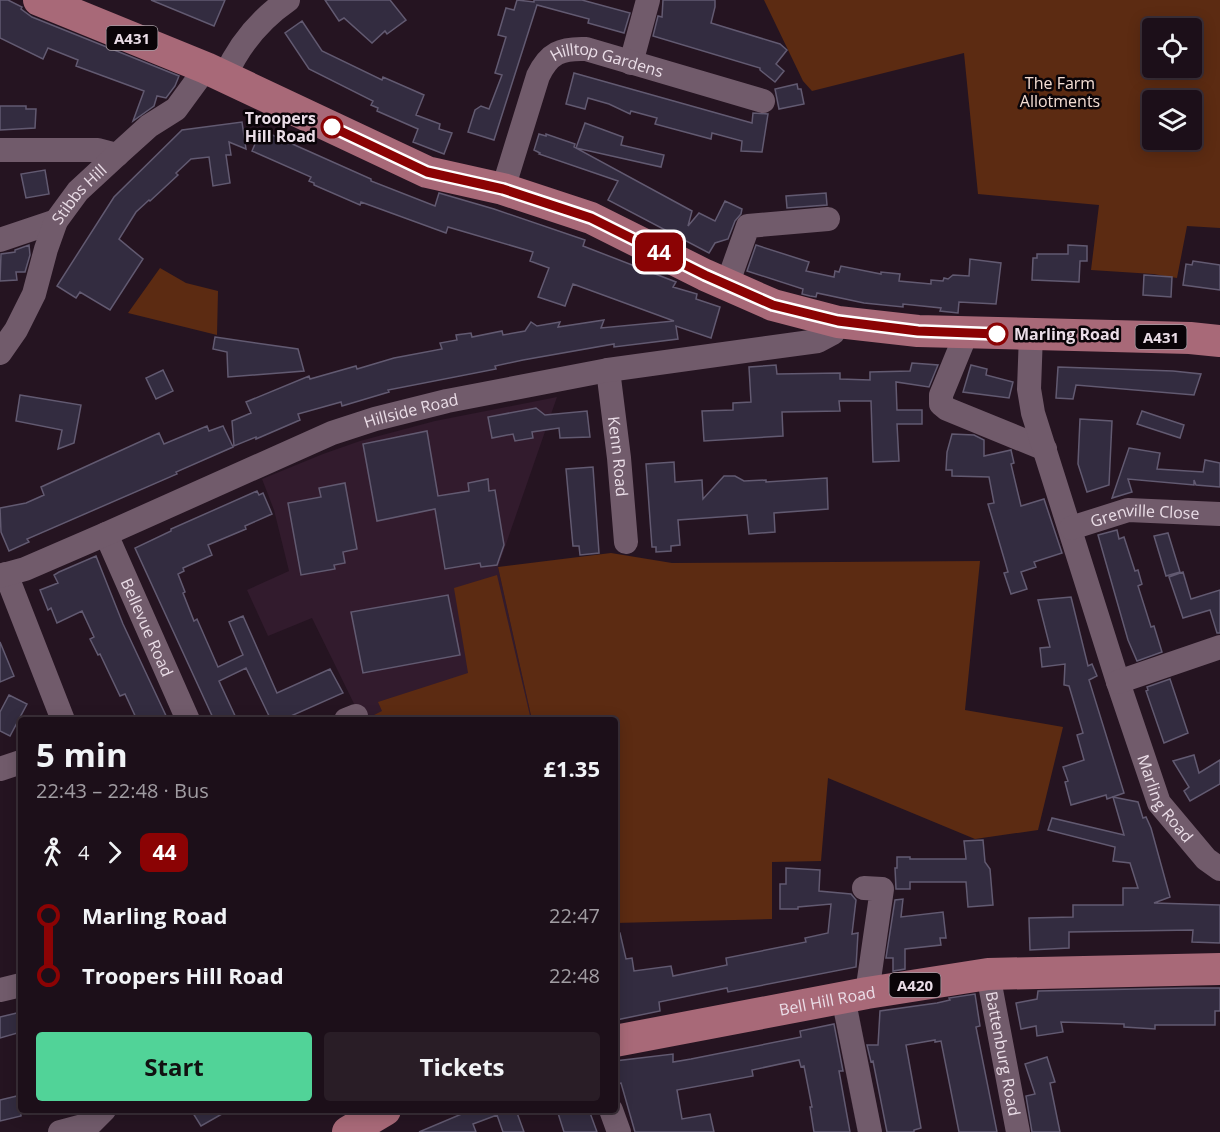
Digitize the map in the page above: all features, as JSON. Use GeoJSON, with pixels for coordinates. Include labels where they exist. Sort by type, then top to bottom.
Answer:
{"type":"FeatureCollection","features":[{"type":"Feature","properties":{"kind":"main road","name":"A431"},"geometry":{"type":"LineString","coordinates":[[39,0],[215,72],[427,172],[503,189],[591,218],[773,305],[838,321],[918,331],[1190,338],[1220,341]]}},
{"type":"Feature","properties":{"kind":"main road","name":"Bell Hill Road"},"geometry":{"type":"LineString","coordinates":[[618,1040],[855,995],[988,974],[1220,969]]}},
{"type":"Feature","properties":{"kind":"street"},"geometry":{"type":"LineString","coordinates":[[631,63],[648,0]]}},
{"type":"Feature","properties":{"kind":"street"},"geometry":{"type":"LineString","coordinates":[[215,72],[234,55],[249,34],[280,2]]}},
{"type":"Feature","properties":{"kind":"street","name":"Hilltop Gardens"},"geometry":{"type":"LineString","coordinates":[[503,189],[538,76],[544,62],[552,55],[573,48],[586,49],[763,101]]}},
{"type":"Feature","properties":{"kind":"street","name":"Stibbs Hill"},"geometry":{"type":"LineString","coordinates":[[0,353],[16,330],[34,294],[45,249],[56,221],[78,191],[149,126],[176,109],[215,72]]}},
{"type":"Feature","properties":{"kind":"street"},"geometry":{"type":"LineString","coordinates":[[0,150],[98,150],[117,154]]}},
{"type":"Feature","properties":{"kind":"street"},"geometry":{"type":"LineString","coordinates":[[727,285],[748,226],[828,219]]}},
{"type":"Feature","properties":{"kind":"street"},"geometry":{"type":"LineString","coordinates":[[0,240],[56,221]]}},
{"type":"Feature","properties":{"kind":"street","name":"Hillside Road"},"geometry":{"type":"LineString","coordinates":[[2,575],[25,568],[106,534],[332,433],[375,419],[447,401],[608,370],[818,341],[833,333],[838,321]]}},
{"type":"Feature","properties":{"kind":"street"},"geometry":{"type":"LineString","coordinates":[[966,334],[941,395],[941,404],[946,410],[1045,448]]}},
{"type":"Feature","properties":{"kind":"street","name":"Marling Road"},"geometry":{"type":"LineString","coordinates":[[1030,334],[1029,389],[1033,413],[1118,682],[1159,803],[1206,860],[1220,869]]}},
{"type":"Feature","properties":{"kind":"street","name":"Kenn Road"},"geometry":{"type":"LineString","coordinates":[[608,370],[626,542]]}},
{"type":"Feature","properties":{"kind":"street","name":"Grenville Close"},"geometry":{"type":"LineString","coordinates":[[1071,528],[1128,510],[1220,514]]}},
{"type":"Feature","properties":{"kind":"street","name":"Bellevue Road"},"geometry":{"type":"LineString","coordinates":[[106,534],[188,717]]}},
{"type":"Feature","properties":{"kind":"street"},"geometry":{"type":"LineString","coordinates":[[2,575],[62,717]]}},
{"type":"Feature","properties":{"kind":"street"},"geometry":{"type":"LineString","coordinates":[[1118,682],[1220,647]]}},
{"type":"Feature","properties":{"kind":"street"},"geometry":{"type":"LineString","coordinates":[[0,769],[18,763]]}},
{"type":"Feature","properties":{"kind":"street"},"geometry":{"type":"LineString","coordinates":[[864,888],[882,889],[855,995],[870,1132]]}},
{"type":"Feature","properties":{"kind":"street","name":"Battenburg Road"},"geometry":{"type":"LineString","coordinates":[[988,974],[1018,1132]]}},
{"type":"Feature","properties":{"kind":"street"},"geometry":{"type":"LineString","coordinates":[[0,990],[18,986]]}},
{"type":"Feature","properties":{"kind":"street"},"geometry":{"type":"LineString","coordinates":[[60,1132],[90,1124],[101,1113]]}},
{"type":"Feature","properties":{"kind":"street"},"geometry":{"type":"LineString","coordinates":[[612,1113],[619,1132]]}},
{"type":"Feature","properties":{"kind":"shaded area"},"geometry":{"type":"Polygon","coordinates":[[[557,397],[498,567],[531,717],[361,717],[312,618],[268,636],[247,590],[289,571],[274,510],[262,479],[360,441],[435,421],[557,397]]]}},
{"type":"Feature","properties":{"kind":"green space","name":"The Farm Allotments"},"geometry":{"type":"Polygon","coordinates":[[[764,0],[1220,0],[1220,228],[1187,226],[1177,278],[1091,270],[1099,205],[978,194],[964,53],[812,91],[803,81],[764,0]]]}},
{"type":"Feature","properties":{"kind":"green space"},"geometry":{"type":"Polygon","coordinates":[[[160,268],[186,283],[218,291],[217,335],[128,313],[160,268]]]}},
{"type":"Feature","properties":{"kind":"green space"},"geometry":{"type":"Polygon","coordinates":[[[611,553],[672,563],[980,561],[965,710],[1063,727],[1038,830],[975,839],[828,778],[821,861],[772,862],[772,919],[618,923],[618,717],[531,717],[498,567],[611,553]]]}},
{"type":"Feature","properties":{"kind":"green space"},"geometry":{"type":"Polygon","coordinates":[[[497,575],[530,717],[370,717],[382,711],[378,702],[468,673],[454,588],[497,575]]]}},
{"type":"Feature","properties":{"kind":"building"},"geometry":{"type":"Polygon","coordinates":[[[0,0],[8,0],[22,7],[21,9],[32,17],[179,76],[175,86],[166,98],[157,96],[154,106],[133,121],[144,91],[76,66],[78,60],[48,48],[43,59],[0,38],[0,0]]]}},
{"type":"Feature","properties":{"kind":"building"},"geometry":{"type":"Polygon","coordinates":[[[151,0],[225,0],[214,26],[151,0]]]}},
{"type":"Feature","properties":{"kind":"building"},"geometry":{"type":"Polygon","coordinates":[[[325,0],[390,0],[406,20],[387,34],[385,31],[372,43],[344,18],[339,21],[325,0]]]}},
{"type":"Feature","properties":{"kind":"building"},"geometry":{"type":"Polygon","coordinates":[[[517,0],[534,2],[534,0],[582,0],[630,13],[624,33],[588,23],[589,19],[537,5],[494,140],[468,132],[475,110],[481,106],[489,109],[502,75],[495,73],[506,37],[498,35],[506,8],[514,10],[517,0]]]}},
{"type":"Feature","properties":{"kind":"building"},"geometry":{"type":"Polygon","coordinates":[[[663,0],[715,0],[711,23],[780,44],[787,50],[776,64],[784,71],[775,82],[760,68],[653,36],[658,16],[662,17],[663,0]]]}},
{"type":"Feature","properties":{"kind":"building"},"geometry":{"type":"Polygon","coordinates":[[[302,21],[322,51],[382,80],[383,77],[424,95],[416,115],[440,124],[439,129],[452,133],[444,154],[413,142],[418,129],[377,111],[378,108],[371,105],[373,101],[309,69],[285,33],[302,21]]]}},
{"type":"Feature","properties":{"kind":"building"},"geometry":{"type":"Polygon","coordinates":[[[574,73],[752,123],[753,113],[768,114],[762,152],[741,151],[742,141],[712,133],[711,139],[655,124],[657,118],[631,111],[630,114],[609,104],[588,98],[585,109],[566,104],[574,73]]]}},
{"type":"Feature","properties":{"kind":"building"},"geometry":{"type":"Polygon","coordinates":[[[797,84],[798,89],[801,89],[804,104],[779,109],[775,89],[797,84]]]}},
{"type":"Feature","properties":{"kind":"building"},"geometry":{"type":"Polygon","coordinates":[[[0,106],[26,106],[26,109],[36,109],[35,128],[0,130],[0,106]]]}},
{"type":"Feature","properties":{"kind":"building"},"geometry":{"type":"Polygon","coordinates":[[[242,122],[246,149],[229,142],[231,155],[226,155],[230,183],[213,186],[209,157],[191,159],[176,173],[178,175],[136,212],[119,239],[143,259],[110,310],[80,292],[76,298],[57,286],[114,197],[182,130],[242,122]]]}},
{"type":"Feature","properties":{"kind":"building"},"geometry":{"type":"Polygon","coordinates":[[[585,123],[623,137],[621,145],[664,155],[661,167],[576,148],[585,123]]]}},
{"type":"Feature","properties":{"kind":"building"},"geometry":{"type":"Polygon","coordinates":[[[261,130],[371,179],[371,181],[435,206],[439,193],[494,209],[585,240],[583,246],[676,282],[673,287],[697,294],[696,299],[720,307],[711,338],[676,326],[678,339],[614,347],[614,344],[523,360],[495,366],[496,369],[388,390],[389,392],[342,406],[341,402],[298,414],[300,420],[234,446],[232,421],[251,413],[246,402],[309,376],[310,379],[356,366],[357,369],[394,358],[442,349],[440,343],[457,340],[456,335],[471,333],[472,337],[502,331],[503,335],[525,331],[531,322],[537,326],[560,322],[558,327],[604,320],[601,328],[674,321],[573,284],[565,306],[538,297],[549,268],[530,261],[533,252],[448,227],[446,233],[361,202],[360,205],[314,185],[309,181],[311,177],[252,151],[261,130]]]}},
{"type":"Feature","properties":{"kind":"building"},"geometry":{"type":"Polygon","coordinates":[[[539,134],[546,136],[546,134],[575,144],[574,147],[692,211],[688,226],[699,213],[715,221],[725,201],[742,209],[741,214],[735,221],[728,239],[715,243],[709,253],[608,200],[618,181],[539,154],[534,150],[539,134]]]}},
{"type":"Feature","properties":{"kind":"building"},"geometry":{"type":"Polygon","coordinates":[[[45,170],[49,194],[26,198],[21,174],[45,170]]]}},
{"type":"Feature","properties":{"kind":"building"},"geometry":{"type":"Polygon","coordinates":[[[826,193],[827,205],[787,208],[786,196],[826,193]]]}},
{"type":"Feature","properties":{"kind":"building"},"geometry":{"type":"Polygon","coordinates":[[[29,245],[30,255],[25,272],[16,272],[17,280],[0,281],[1,254],[15,252],[29,245]]]}},
{"type":"Feature","properties":{"kind":"building"},"geometry":{"type":"Polygon","coordinates":[[[756,245],[809,262],[806,271],[834,277],[835,271],[839,272],[841,266],[881,274],[881,272],[900,274],[899,281],[931,284],[931,280],[943,281],[944,278],[948,279],[953,275],[969,276],[970,259],[1001,263],[996,304],[959,302],[958,313],[940,311],[941,308],[864,303],[817,293],[816,297],[810,296],[802,294],[803,289],[747,271],[756,245]]]}},
{"type":"Feature","properties":{"kind":"building"},"geometry":{"type":"Polygon","coordinates":[[[1068,245],[1087,246],[1087,261],[1080,261],[1079,282],[1032,280],[1033,258],[1037,258],[1037,254],[1068,254],[1068,245]]]}},
{"type":"Feature","properties":{"kind":"building"},"geometry":{"type":"Polygon","coordinates":[[[1193,261],[1220,265],[1220,290],[1183,285],[1186,264],[1192,265],[1193,261]]]}},
{"type":"Feature","properties":{"kind":"building"},"geometry":{"type":"Polygon","coordinates":[[[1144,275],[1172,277],[1171,297],[1143,295],[1144,275]]]}},
{"type":"Feature","properties":{"kind":"building"},"geometry":{"type":"Polygon","coordinates":[[[215,337],[298,349],[304,371],[228,377],[227,352],[213,349],[215,337]]]}},
{"type":"Feature","properties":{"kind":"building"},"geometry":{"type":"Polygon","coordinates":[[[912,363],[938,365],[929,387],[896,382],[897,410],[922,410],[922,424],[897,424],[899,461],[873,462],[871,401],[839,401],[840,411],[782,412],[783,436],[704,441],[702,411],[733,410],[733,403],[751,402],[749,367],[776,365],[777,374],[840,373],[840,379],[870,380],[870,372],[910,371],[912,363]]]}},
{"type":"Feature","properties":{"kind":"building"},"geometry":{"type":"Polygon","coordinates":[[[971,365],[987,369],[986,375],[1013,382],[1009,398],[963,392],[971,365]]]}},
{"type":"Feature","properties":{"kind":"building"},"geometry":{"type":"Polygon","coordinates":[[[1058,367],[1201,374],[1194,395],[1076,385],[1073,399],[1056,398],[1058,367]]]}},
{"type":"Feature","properties":{"kind":"building"},"geometry":{"type":"Polygon","coordinates":[[[163,370],[173,391],[156,399],[146,378],[163,370]]]}},
{"type":"Feature","properties":{"kind":"building"},"geometry":{"type":"Polygon","coordinates":[[[20,395],[81,405],[74,443],[58,449],[62,430],[16,421],[20,395]]]}},
{"type":"Feature","properties":{"kind":"building"},"geometry":{"type":"Polygon","coordinates":[[[536,408],[545,415],[587,411],[590,437],[560,438],[559,428],[532,432],[533,438],[515,441],[513,434],[492,438],[488,417],[536,408]]]}},
{"type":"Feature","properties":{"kind":"building"},"geometry":{"type":"Polygon","coordinates":[[[1142,411],[1184,425],[1180,438],[1137,424],[1142,411]]]}},
{"type":"Feature","properties":{"kind":"building"},"geometry":{"type":"Polygon","coordinates":[[[1080,419],[1112,421],[1109,485],[1087,492],[1078,464],[1080,419]]]}},
{"type":"Feature","properties":{"kind":"building"},"geometry":{"type":"Polygon","coordinates":[[[207,426],[209,431],[223,426],[233,447],[176,472],[177,474],[27,539],[29,542],[9,551],[1,532],[0,508],[26,503],[44,495],[41,487],[159,433],[164,444],[207,426]]]}},
{"type":"Feature","properties":{"kind":"building"},"geometry":{"type":"Polygon","coordinates":[[[427,431],[438,496],[469,491],[468,483],[488,479],[489,491],[495,490],[504,545],[497,565],[481,567],[480,563],[445,569],[435,509],[377,521],[363,444],[427,431]]]}},
{"type":"Feature","properties":{"kind":"building"},"geometry":{"type":"Polygon","coordinates":[[[952,434],[974,435],[984,440],[984,456],[1011,450],[1014,463],[1011,464],[1021,506],[1044,499],[1062,553],[1034,562],[1036,567],[1021,572],[1027,589],[1011,594],[1004,573],[1008,572],[988,504],[994,503],[989,477],[952,476],[952,470],[946,470],[947,452],[952,434]]]}},
{"type":"Feature","properties":{"kind":"building"},"geometry":{"type":"Polygon","coordinates":[[[1129,448],[1160,453],[1157,469],[1203,472],[1205,460],[1220,463],[1220,487],[1196,485],[1194,480],[1194,485],[1128,479],[1132,492],[1112,498],[1129,448]]]}},
{"type":"Feature","properties":{"kind":"building"},"geometry":{"type":"Polygon","coordinates":[[[674,462],[675,482],[702,480],[703,499],[724,476],[735,476],[744,481],[766,480],[766,482],[827,478],[828,509],[774,513],[775,532],[749,534],[747,515],[678,520],[680,545],[671,546],[671,551],[656,552],[656,547],[652,547],[646,464],[674,462]]]}},
{"type":"Feature","properties":{"kind":"building"},"geometry":{"type":"Polygon","coordinates":[[[593,467],[599,553],[580,555],[579,546],[573,546],[566,469],[593,467]]]}},
{"type":"Feature","properties":{"kind":"building"},"geometry":{"type":"Polygon","coordinates":[[[345,483],[357,549],[343,552],[345,563],[334,565],[335,569],[301,575],[288,503],[321,497],[319,488],[345,483]]]}},
{"type":"Feature","properties":{"kind":"building"},"geometry":{"type":"Polygon","coordinates":[[[257,491],[259,495],[263,493],[272,514],[245,526],[246,529],[208,545],[212,555],[183,568],[184,571],[178,574],[194,621],[197,619],[218,667],[243,655],[229,622],[243,616],[277,693],[330,669],[343,693],[289,717],[270,717],[246,668],[219,681],[236,717],[213,717],[135,548],[171,529],[257,491]]]}},
{"type":"Feature","properties":{"kind":"building"},"geometry":{"type":"Polygon","coordinates":[[[1117,530],[1119,539],[1124,537],[1135,571],[1138,570],[1142,584],[1138,586],[1162,652],[1137,661],[1128,640],[1098,535],[1117,530]]]}},
{"type":"Feature","properties":{"kind":"building"},"geometry":{"type":"Polygon","coordinates":[[[1168,533],[1180,572],[1166,576],[1154,536],[1168,533]]]}},
{"type":"Feature","properties":{"kind":"building"},"geometry":{"type":"Polygon","coordinates":[[[96,556],[123,624],[167,717],[136,717],[125,694],[120,696],[100,654],[98,655],[90,639],[94,637],[82,611],[57,623],[51,608],[48,610],[40,590],[58,583],[54,575],[96,556]]]}},
{"type":"Feature","properties":{"kind":"building"},"geometry":{"type":"Polygon","coordinates":[[[1183,572],[1191,599],[1220,590],[1220,633],[1217,633],[1210,610],[1183,618],[1169,577],[1183,572]]]}},
{"type":"Feature","properties":{"kind":"building"},"geometry":{"type":"Polygon","coordinates":[[[448,595],[460,655],[363,673],[351,612],[448,595]]]}},
{"type":"Feature","properties":{"kind":"building"},"geometry":{"type":"Polygon","coordinates":[[[1071,597],[1088,666],[1092,664],[1097,676],[1089,680],[1124,793],[1107,799],[1106,795],[1071,805],[1065,782],[1068,781],[1063,767],[1084,760],[1077,735],[1083,733],[1069,686],[1064,685],[1065,664],[1042,667],[1040,648],[1050,647],[1038,600],[1071,597]]]}},
{"type":"Feature","properties":{"kind":"building"},"geometry":{"type":"Polygon","coordinates":[[[0,642],[14,676],[0,682],[0,642]]]}},
{"type":"Feature","properties":{"kind":"building"},"geometry":{"type":"Polygon","coordinates":[[[1170,679],[1188,733],[1164,743],[1146,691],[1147,687],[1170,679]]]}},
{"type":"Feature","properties":{"kind":"building"},"geometry":{"type":"Polygon","coordinates":[[[9,695],[27,704],[18,717],[10,736],[0,731],[0,712],[9,695]]]}},
{"type":"Feature","properties":{"kind":"building"},"geometry":{"type":"Polygon","coordinates":[[[1194,755],[1199,773],[1220,760],[1220,784],[1190,801],[1184,791],[1189,787],[1173,761],[1194,755]]]}},
{"type":"Feature","properties":{"kind":"building"},"geometry":{"type":"Polygon","coordinates":[[[1113,797],[1138,802],[1143,818],[1146,817],[1151,828],[1170,897],[1154,903],[1220,905],[1220,943],[1192,942],[1193,930],[1069,932],[1069,948],[1030,950],[1029,918],[1073,917],[1073,905],[1123,905],[1123,888],[1138,888],[1130,863],[1113,861],[1115,847],[1048,830],[1052,818],[1124,835],[1113,797]]]}},
{"type":"Feature","properties":{"kind":"building"},"geometry":{"type":"Polygon","coordinates":[[[983,840],[985,862],[990,869],[993,905],[968,907],[966,882],[910,882],[910,889],[896,889],[897,857],[966,859],[964,841],[983,840]]]}},
{"type":"Feature","properties":{"kind":"building"},"geometry":{"type":"Polygon","coordinates":[[[786,868],[820,870],[819,891],[851,894],[856,900],[852,934],[858,933],[856,967],[728,992],[727,988],[659,1002],[660,1011],[618,1020],[618,933],[620,933],[626,959],[632,958],[634,971],[671,966],[673,976],[727,965],[726,958],[806,942],[805,938],[828,933],[831,904],[780,909],[780,884],[786,884],[786,868]]]}},
{"type":"Feature","properties":{"kind":"building"},"geometry":{"type":"Polygon","coordinates":[[[903,899],[901,917],[943,912],[946,938],[940,938],[941,945],[905,949],[905,969],[893,971],[893,958],[886,958],[895,900],[903,899]]]}},
{"type":"Feature","properties":{"kind":"building"},"geometry":{"type":"Polygon","coordinates":[[[1220,988],[1220,1011],[1215,1011],[1215,1025],[1155,1025],[1155,1029],[1124,1027],[1124,1024],[1061,1022],[1063,1032],[1037,1036],[1036,1026],[1021,1029],[1016,1003],[1037,999],[1038,991],[1220,988]]]}},
{"type":"Feature","properties":{"kind":"building"},"geometry":{"type":"Polygon","coordinates":[[[975,994],[980,1026],[976,1027],[997,1132],[959,1132],[941,1041],[935,1042],[935,1040],[906,1045],[921,1128],[914,1132],[887,1132],[873,1061],[871,1062],[867,1045],[878,1045],[880,1011],[937,1003],[950,1000],[949,998],[975,994]]]}},
{"type":"Feature","properties":{"kind":"building"},"geometry":{"type":"Polygon","coordinates":[[[18,1013],[18,1033],[0,1038],[0,1017],[18,1013]]]}},
{"type":"Feature","properties":{"kind":"building"},"geometry":{"type":"Polygon","coordinates":[[[834,1024],[843,1071],[839,1071],[850,1132],[814,1132],[804,1066],[801,1067],[799,1060],[752,1070],[753,1076],[677,1090],[682,1119],[710,1114],[714,1132],[635,1132],[621,1083],[618,1084],[618,1061],[673,1054],[673,1062],[801,1037],[800,1031],[834,1024]]]}},
{"type":"Feature","properties":{"kind":"building"},"geometry":{"type":"Polygon","coordinates":[[[1047,1057],[1055,1082],[1050,1083],[1060,1132],[1032,1132],[1026,1096],[1035,1094],[1025,1064],[1047,1057]]]}},
{"type":"Feature","properties":{"kind":"building"},"geometry":{"type":"Polygon","coordinates":[[[18,1096],[18,1113],[21,1113],[21,1116],[0,1121],[0,1100],[18,1096]]]}},
{"type":"Feature","properties":{"kind":"building"},"geometry":{"type":"Polygon","coordinates":[[[193,1113],[224,1113],[201,1126],[193,1113]]]}},
{"type":"Feature","properties":{"kind":"building"},"geometry":{"type":"Polygon","coordinates":[[[464,1113],[517,1113],[524,1132],[503,1132],[497,1115],[473,1124],[476,1132],[419,1132],[464,1113]]]}},
{"type":"Feature","properties":{"kind":"building"},"geometry":{"type":"Polygon","coordinates":[[[558,1113],[590,1113],[597,1132],[564,1132],[558,1113]]]}},
{"type":"Feature","properties":{"kind":"bus line","name":"44"},"geometry":{"type":"LineString","coordinates":[[332,127],[427,172],[503,189],[591,218],[705,275],[773,305],[838,321],[918,331],[997,334]]}},
{"type":"Feature","properties":{"kind":"place","name":"Troopers Hill Road"},"geometry":{"type":"Point","coordinates":[332,127]}},
{"type":"Feature","properties":{"kind":"place","name":"Marling Road"},"geometry":{"type":"Point","coordinates":[997,334]}}]}
